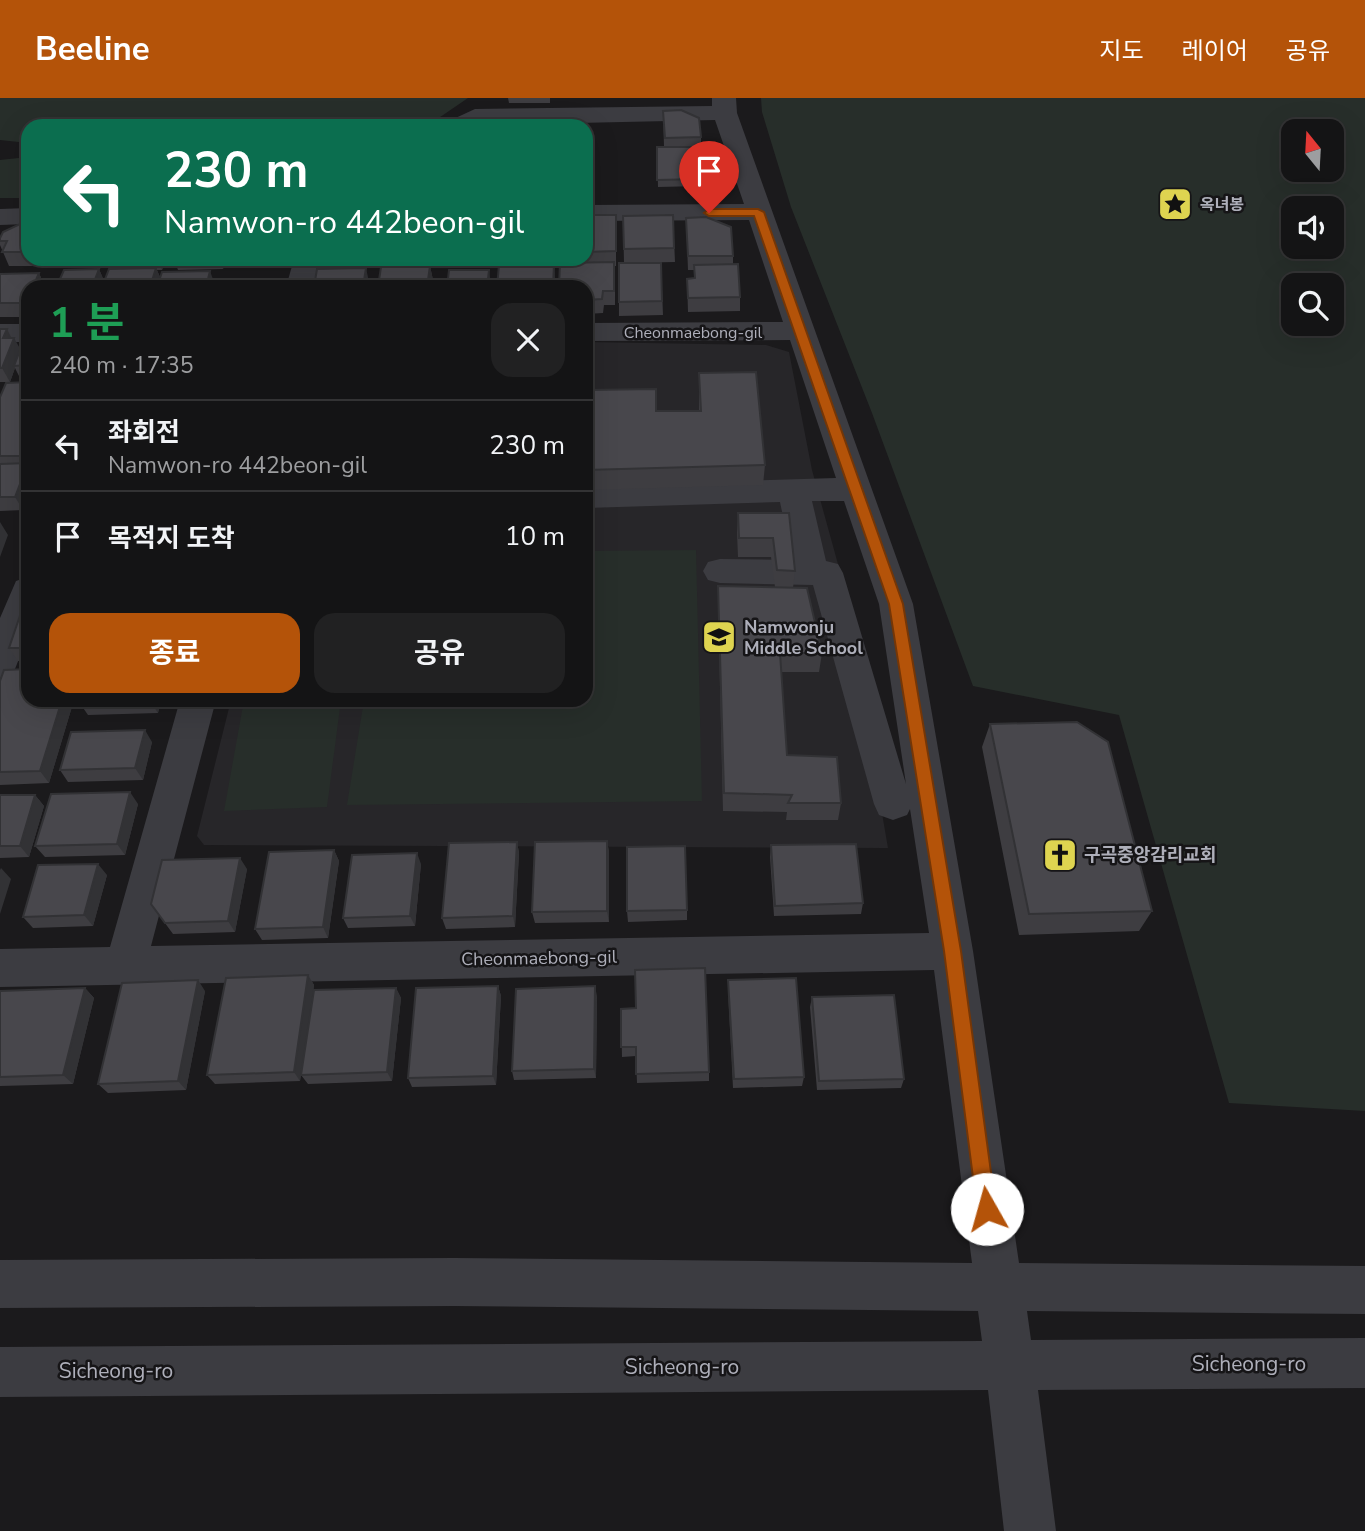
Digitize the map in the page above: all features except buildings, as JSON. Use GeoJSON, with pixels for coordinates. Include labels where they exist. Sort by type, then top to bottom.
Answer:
{"type":"FeatureCollection","features":[{"type":"Feature","properties":{"kind":"street"},"geometry":{"type":"LineString","coordinates":[[470,119],[475,116],[724,105],[799,331],[896,604],[952,951],[1010,1365],[1030,1531]]}},
{"type":"Feature","properties":{"kind":"street"},"geometry":{"type":"LineString","coordinates":[[593,213],[758,212]]}},
{"type":"Feature","properties":{"kind":"street","name":"Cheonmaebong-gil"},"geometry":{"type":"LineString","coordinates":[[593,332],[799,331]]}},
{"type":"Feature","properties":{"kind":"street"},"geometry":{"type":"LineString","coordinates":[[0,333],[21,333]]}},
{"type":"Feature","properties":{"kind":"street"},"geometry":{"type":"LineString","coordinates":[[593,497],[855,489]]}},
{"type":"Feature","properties":{"kind":"street"},"geometry":{"type":"LineString","coordinates":[[793,491],[812,573]]}},
{"type":"Feature","properties":{"kind":"street"},"geometry":{"type":"LineString","coordinates":[[720,571],[826,573],[892,804]]}},
{"type":"Feature","properties":{"kind":"street"},"geometry":{"type":"LineString","coordinates":[[0,591],[21,591]]}},
{"type":"Feature","properties":{"kind":"street"},"geometry":{"type":"LineString","coordinates":[[0,664],[21,609]]}},
{"type":"Feature","properties":{"kind":"street"},"geometry":{"type":"LineString","coordinates":[[125,965],[196,707]]}},
{"type":"Feature","properties":{"kind":"street","name":"Cheonmaebong-gil"},"geometry":{"type":"LineString","coordinates":[[0,968],[952,951]]}},
{"type":"Feature","properties":{"kind":"street"},"geometry":{"type":"LineString","coordinates":[[0,1284],[454,1282],[1365,1290]]}},
{"type":"Feature","properties":{"kind":"street","name":"Sicheong-ro"},"geometry":{"type":"LineString","coordinates":[[0,1372],[1365,1363]]}},
{"type":"Feature","properties":{"kind":"shaded area"},"geometry":{"type":"Polygon","coordinates":[[[0,98],[468,98],[437,119],[21,119],[21,142],[0,140],[0,98]]]}},
{"type":"Feature","properties":{"kind":"shaded area"},"geometry":{"type":"Polygon","coordinates":[[[761,98],[1365,98],[1365,1111],[1229,1103],[1119,715],[973,686],[872,413],[791,207],[762,112],[761,98]]]}},
{"type":"Feature","properties":{"kind":"shaded area"},"geometry":{"type":"Polygon","coordinates":[[[21,158],[21,198],[0,198],[0,160],[21,158]]]}},
{"type":"Feature","properties":{"kind":"shaded area","name":"Namwonju Middle School"},"geometry":{"type":"Polygon","coordinates":[[[593,342],[766,345],[789,352],[812,470],[841,575],[888,848],[204,845],[197,836],[229,707],[593,707],[593,342]]]}},
{"type":"Feature","properties":{"kind":"shaded area"},"geometry":{"type":"Polygon","coordinates":[[[696,550],[702,801],[347,805],[363,707],[593,707],[593,551],[696,550]]]}},
{"type":"Feature","properties":{"kind":"shaded area"},"geometry":{"type":"Polygon","coordinates":[[[243,707],[340,707],[327,807],[224,811],[243,707]]]}},
{"type":"Feature","properties":{"kind":"place","name":"옥녀봉"},"geometry":{"type":"Point","coordinates":[1175,204]}},
{"type":"Feature","properties":{"kind":"place","name":"Namwonju Middle School"},"geometry":{"type":"Point","coordinates":[719,637]}},
{"type":"Feature","properties":{"kind":"place","name":"구곡중앙감리교회"},"geometry":{"type":"Point","coordinates":[1060,855]}},
{"type":"Feature","properties":{"kind":"route"},"geometry":{"type":"LineString","coordinates":[[709,213],[758,212],[896,604],[952,951],[987,1209]]}}]}
